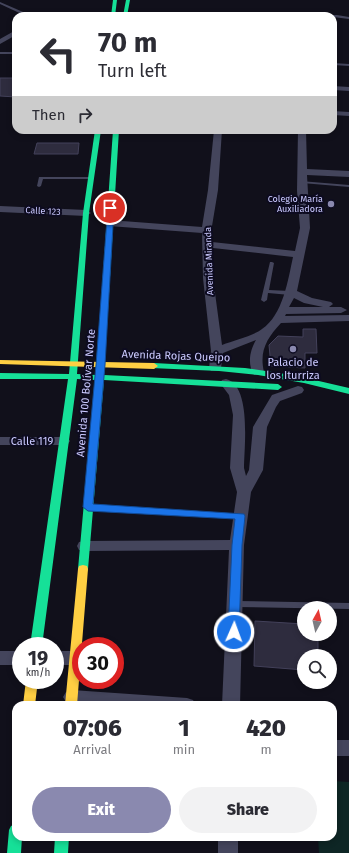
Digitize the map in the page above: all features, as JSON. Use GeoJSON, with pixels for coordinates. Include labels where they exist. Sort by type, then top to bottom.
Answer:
{"type":"FeatureCollection","features":[{"type":"Feature","properties":{"kind":"main road"},"geometry":{"type":"LineString","coordinates":[[114,12],[115,0]]}},
{"type":"Feature","properties":{"kind":"main road"},"geometry":{"type":"LineString","coordinates":[[126,12],[128,0]]}},
{"type":"Feature","properties":{"kind":"main road","name":"Avenida 100 Bolívar Norte"},"geometry":{"type":"LineString","coordinates":[[37,637],[73,376],[86,213],[97,134]]}},
{"type":"Feature","properties":{"kind":"main road","name":"Avenida 100 Bolívar Norte"},"geometry":{"type":"LineString","coordinates":[[76,637],[101,365],[116,134]]}},
{"type":"Feature","properties":{"kind":"main road","name":"Avenida Rojas Queipo"},"geometry":{"type":"LineString","coordinates":[[0,362],[215,368],[258,372],[310,381],[349,390]]}},
{"type":"Feature","properties":{"kind":"main road"},"geometry":{"type":"LineString","coordinates":[[0,376],[73,376],[226,382],[301,390]]}},
{"type":"Feature","properties":{"kind":"main road","name":"Avenida 100 Bolívar Norte"},"geometry":{"type":"LineString","coordinates":[[71,701],[72,687]]}},
{"type":"Feature","properties":{"kind":"main road"},"geometry":{"type":"LineString","coordinates":[[29,701],[31,689]]}},
{"type":"Feature","properties":{"kind":"main road"},"geometry":{"type":"LineString","coordinates":[[60,853],[62,841]]}},
{"type":"Feature","properties":{"kind":"street"},"geometry":{"type":"LineString","coordinates":[[1,40],[12,34]]}},
{"type":"Feature","properties":{"kind":"street"},"geometry":{"type":"LineString","coordinates":[[337,88],[349,89]]}},
{"type":"Feature","properties":{"kind":"street"},"geometry":{"type":"LineString","coordinates":[[337,113],[349,114]]}},
{"type":"Feature","properties":{"kind":"street","name":"Avenida Miranda"},"geometry":{"type":"LineString","coordinates":[[215,368],[217,351],[208,278],[207,230],[213,190],[218,134]]}},
{"type":"Feature","properties":{"kind":"street"},"geometry":{"type":"LineString","coordinates":[[258,372],[256,363],[257,348],[266,332],[280,316],[290,292],[305,228],[302,177],[302,134]]}},
{"type":"Feature","properties":{"kind":"street"},"geometry":{"type":"LineString","coordinates":[[302,177],[349,174]]}},
{"type":"Feature","properties":{"kind":"street","name":"Calle 123"},"geometry":{"type":"LineString","coordinates":[[0,209],[86,213]]}},
{"type":"Feature","properties":{"kind":"street"},"geometry":{"type":"LineString","coordinates":[[109,223],[207,230]]}},
{"type":"Feature","properties":{"kind":"street"},"geometry":{"type":"LineString","coordinates":[[207,244],[299,255]]}},
{"type":"Feature","properties":{"kind":"street"},"geometry":{"type":"LineString","coordinates":[[290,292],[319,304],[349,308]]}},
{"type":"Feature","properties":{"kind":"street"},"geometry":{"type":"LineString","coordinates":[[280,316],[349,308]]}},
{"type":"Feature","properties":{"kind":"street"},"geometry":{"type":"LineString","coordinates":[[280,316],[349,318]]}},
{"type":"Feature","properties":{"kind":"street"},"geometry":{"type":"LineString","coordinates":[[217,351],[266,332]]}},
{"type":"Feature","properties":{"kind":"street"},"geometry":{"type":"LineString","coordinates":[[226,382],[234,395],[239,415],[237,468],[244,492]]}},
{"type":"Feature","properties":{"kind":"street"},"geometry":{"type":"LineString","coordinates":[[231,701],[237,545],[244,492],[256,470],[260,427],[270,407],[276,398],[301,390]]}},
{"type":"Feature","properties":{"kind":"street","name":"Calle 119"},"geometry":{"type":"LineString","coordinates":[[0,441],[63,441]]}},
{"type":"Feature","properties":{"kind":"street"},"geometry":{"type":"LineString","coordinates":[[84,546],[237,545]]}},
{"type":"Feature","properties":{"kind":"street"},"geometry":{"type":"LineString","coordinates":[[0,658],[12,658]]}},
{"type":"Feature","properties":{"kind":"street"},"geometry":{"type":"LineString","coordinates":[[337,748],[349,748]]}},
{"type":"Feature","properties":{"kind":"street"},"geometry":{"type":"LineString","coordinates":[[228,841],[228,853]]}},
{"type":"Feature","properties":{"kind":"lane"},"geometry":{"type":"LineString","coordinates":[[0,3],[20,12]]}},
{"type":"Feature","properties":{"kind":"lane"},"geometry":{"type":"LineString","coordinates":[[337,16],[349,18]]}},
{"type":"Feature","properties":{"kind":"lane"},"geometry":{"type":"LineString","coordinates":[[0,53],[12,53]]}},
{"type":"Feature","properties":{"kind":"lane"},"geometry":{"type":"LineString","coordinates":[[337,64],[349,65]]}},
{"type":"Feature","properties":{"kind":"lane"},"geometry":{"type":"LineString","coordinates":[[302,177],[349,186]]}},
{"type":"Feature","properties":{"kind":"lane"},"geometry":{"type":"LineString","coordinates":[[39,186],[41,178],[91,178]]}},
{"type":"Feature","properties":{"kind":"lane"},"geometry":{"type":"LineString","coordinates":[[264,300],[272,263]]}},
{"type":"Feature","properties":{"kind":"lane"},"geometry":{"type":"LineString","coordinates":[[266,291],[290,292]]}},
{"type":"Feature","properties":{"kind":"lane"},"geometry":{"type":"LineString","coordinates":[[88,507],[240,516]]}},
{"type":"Feature","properties":{"kind":"lane"},"geometry":{"type":"LineString","coordinates":[[235,604],[349,606]]}},
{"type":"Feature","properties":{"kind":"green space"},"geometry":{"type":"Polygon","coordinates":[[[337,781],[349,782],[349,853],[319,853],[318,841],[337,841],[337,781]]]}},
{"type":"Feature","properties":{"kind":"building"},"geometry":{"type":"Polygon","coordinates":[[[0,78],[12,78],[12,97],[0,96],[0,78]]]}},
{"type":"Feature","properties":{"kind":"building"},"geometry":{"type":"Polygon","coordinates":[[[37,143],[79,143],[78,154],[34,154],[37,143]]]}},
{"type":"Feature","properties":{"kind":"building","name":"Palacio de los Iturriza"},"geometry":{"type":"Polygon","coordinates":[[[303,329],[316,329],[317,353],[305,353],[305,368],[271,366],[269,345],[278,336],[303,337],[303,329]]]}},
{"type":"Feature","properties":{"kind":"building"},"geometry":{"type":"Polygon","coordinates":[[[255,621],[297,624],[297,641],[318,641],[318,649],[297,649],[297,669],[254,666],[255,621]]]}},
{"type":"Feature","properties":{"kind":"traffic: fast"},"geometry":{"type":"LineString","coordinates":[[114,12],[115,0]]}},
{"type":"Feature","properties":{"kind":"traffic: fast"},"geometry":{"type":"LineString","coordinates":[[126,12],[128,0]]}},
{"type":"Feature","properties":{"kind":"traffic: fast"},"geometry":{"type":"LineString","coordinates":[[37,637],[73,376],[86,213],[97,134]]}},
{"type":"Feature","properties":{"kind":"traffic: fast"},"geometry":{"type":"LineString","coordinates":[[83,569],[101,365],[116,134]]}},
{"type":"Feature","properties":{"kind":"traffic: fast"},"geometry":{"type":"LineString","coordinates":[[154,366],[245,370],[293,378],[349,391]]}},
{"type":"Feature","properties":{"kind":"traffic: fast"},"geometry":{"type":"LineString","coordinates":[[0,376],[139,379],[278,387]]}},
{"type":"Feature","properties":{"kind":"traffic: fast"},"geometry":{"type":"LineString","coordinates":[[14,853],[15,841]]}},
{"type":"Feature","properties":{"kind":"traffic: fast"},"geometry":{"type":"LineString","coordinates":[[61,853],[62,841]]}},
{"type":"Feature","properties":{"kind":"traffic: slow"},"geometry":{"type":"LineString","coordinates":[[0,362],[154,366]]}},
{"type":"Feature","properties":{"kind":"traffic: slow"},"geometry":{"type":"LineString","coordinates":[[71,701],[83,569]]}},
{"type":"Feature","properties":{"kind":"traffic: slow"},"geometry":{"type":"LineString","coordinates":[[29,701],[31,689]]}},
{"type":"Feature","properties":{"kind":"place","name":"Colegio María Auxiliadora"},"geometry":{"type":"Point","coordinates":[331,204]}},
{"type":"Feature","properties":{"kind":"place","name":"Palacio de los Iturriza"},"geometry":{"type":"Point","coordinates":[293,349]}},
{"type":"Feature","properties":{"kind":"route"},"geometry":{"type":"LineString","coordinates":[[110,208],[101,365],[88,507],[240,516],[237,545],[234,632]]}}]}
